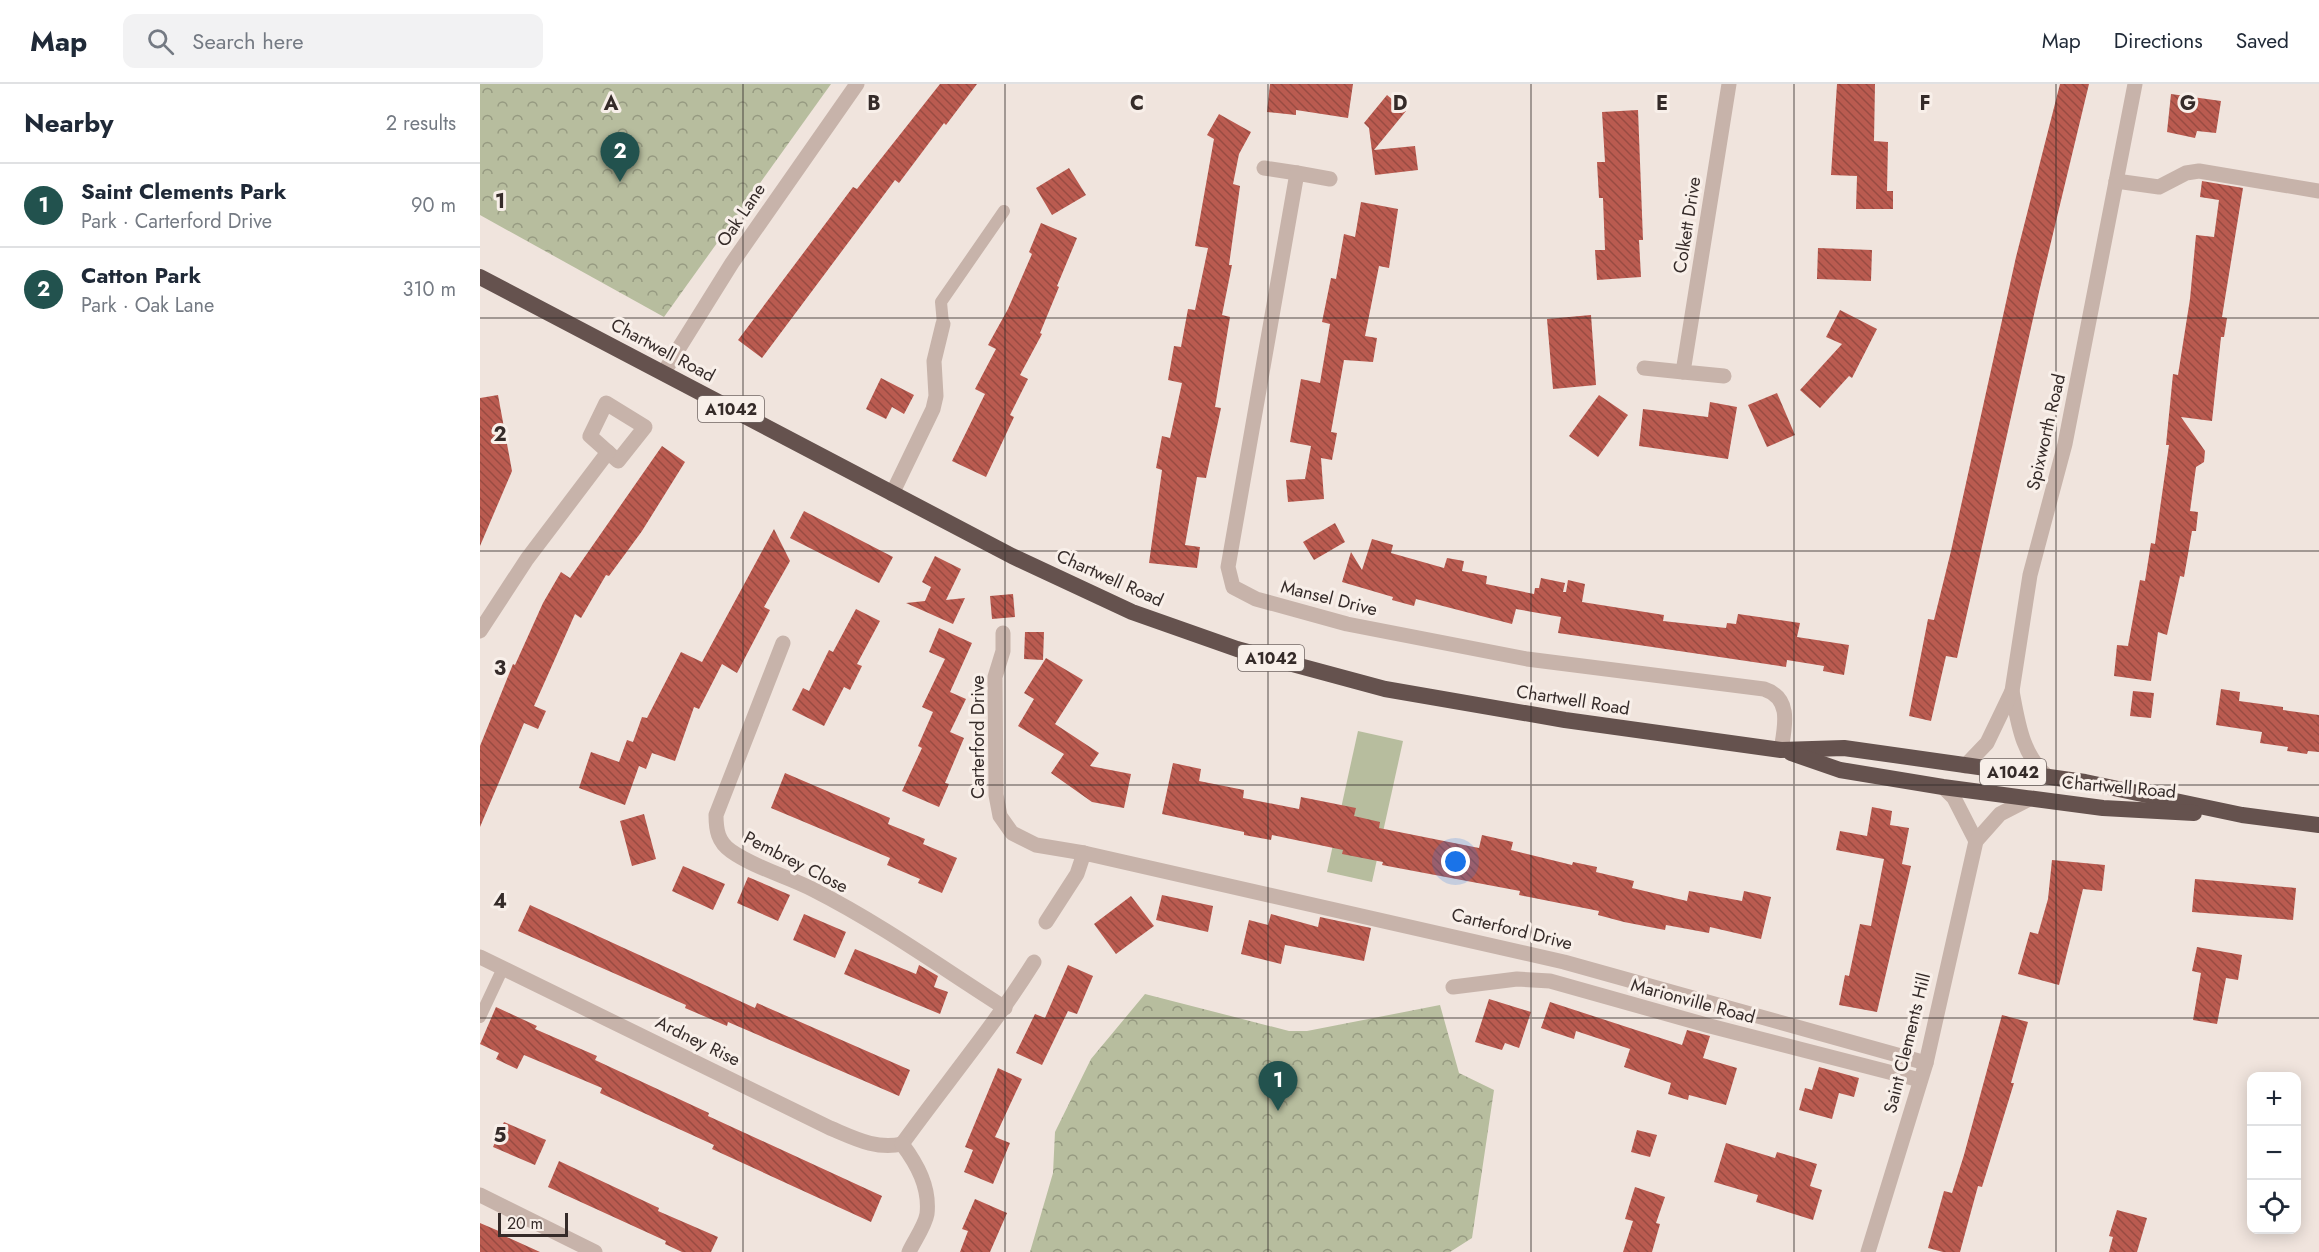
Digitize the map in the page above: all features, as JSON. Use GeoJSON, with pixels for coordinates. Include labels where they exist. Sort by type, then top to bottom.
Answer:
{"type":"FeatureCollection","features":[{"type":"Feature","properties":{"kind":"highway","name":"Chartwell Road"},"geometry":{"type":"LineString","coordinates":[[480,278],[664,372],[1012,556],[1132,612],[1237,649],[1385,689],[1565,720],[1781,750],[1844,748],[2102,785],[2242,815]]}},
{"type":"Feature","properties":{"kind":"highway","name":"Chartwell Road"},"geometry":{"type":"LineString","coordinates":[[1781,750],[1840,770],[1943,787],[2103,808],[2242,815],[2319,825]]}},
{"type":"Feature","properties":{"kind":"street","name":"Oak Lane"},"geometry":{"type":"LineString","coordinates":[[664,372],[732,263],[857,84]]}},
{"type":"Feature","properties":{"kind":"street","name":"Colkett Drive"},"geometry":{"type":"LineString","coordinates":[[1683,372],[1729,84]]}},
{"type":"Feature","properties":{"kind":"street","name":"Spixworth Road"},"geometry":{"type":"LineString","coordinates":[[1965,766],[1987,743],[2012,691],[2030,575],[2066,444],[2135,84]]}},
{"type":"Feature","properties":{"kind":"street"},"geometry":{"type":"LineString","coordinates":[[1264,168],[1330,179]]}},
{"type":"Feature","properties":{"kind":"street"},"geometry":{"type":"LineString","coordinates":[[2116,181],[2159,187],[2186,173],[2199,171],[2319,191]]}},
{"type":"Feature","properties":{"kind":"street","name":"Mansel Drive"},"geometry":{"type":"LineString","coordinates":[[1297,173],[1228,567],[1233,587],[1256,599],[1347,624],[1527,659],[1764,689],[1780,699],[1784,707],[1781,750]]}},
{"type":"Feature","properties":{"kind":"street"},"geometry":{"type":"LineString","coordinates":[[892,494],[933,409],[936,396],[934,361],[943,324]]}},
{"type":"Feature","properties":{"kind":"street"},"geometry":{"type":"LineString","coordinates":[[1644,368],[1724,376]]}},
{"type":"Feature","properties":{"kind":"street"},"geometry":{"type":"LineString","coordinates":[[480,631],[528,559],[608,452]]}},
{"type":"Feature","properties":{"kind":"street","name":"Carterford Drive"},"geometry":{"type":"LineString","coordinates":[[1003,633],[1003,651],[995,677],[996,795],[1000,816],[1012,833],[1036,845],[1084,853],[1564,962],[1926,1063]]}},
{"type":"Feature","properties":{"kind":"street","name":"Pembrey Close"},"geometry":{"type":"LineString","coordinates":[[783,643],[716,815],[716,829],[721,842],[741,857],[814,890],[871,923],[1005,1008]]}},
{"type":"Feature","properties":{"kind":"street","name":"Spixworth Road"},"geometry":{"type":"LineString","coordinates":[[2012,691],[2026,752],[2036,767],[2048,777]]}},
{"type":"Feature","properties":{"kind":"street"},"geometry":{"type":"LineString","coordinates":[[1943,787],[1954,798],[1976,841]]}},
{"type":"Feature","properties":{"kind":"street","name":"Saint Clements Hill"},"geometry":{"type":"LineString","coordinates":[[1868,1252],[1926,1063],[1976,841],[2000,814],[2031,798]]}},
{"type":"Feature","properties":{"kind":"street"},"geometry":{"type":"LineString","coordinates":[[1047,922],[1077,874],[1084,853]]}},
{"type":"Feature","properties":{"kind":"street","name":"Ardney Rise"},"geometry":{"type":"LineString","coordinates":[[480,957],[830,1128],[868,1144],[887,1147],[902,1144]]}},
{"type":"Feature","properties":{"kind":"street"},"geometry":{"type":"LineString","coordinates":[[909,1252],[927,1215],[926,1197],[915,1162],[902,1144],[929,1104],[983,1039],[1034,962]]}},
{"type":"Feature","properties":{"kind":"street","name":"Marionville Road"},"geometry":{"type":"LineString","coordinates":[[1453,987],[1517,979],[1550,981],[1710,1026],[1920,1080]]}},
{"type":"Feature","properties":{"kind":"street"},"geometry":{"type":"LineString","coordinates":[[480,1195],[595,1252]]}},
{"type":"Feature","properties":{"kind":"lane"},"geometry":{"type":"LineString","coordinates":[[943,324],[941,302],[1004,211]]}},
{"type":"Feature","properties":{"kind":"lane"},"geometry":{"type":"LineString","coordinates":[[480,1017],[503,968]]}},
{"type":"Feature","properties":{"kind":"green space"},"geometry":{"type":"Polygon","coordinates":[[[480,84],[831,84],[664,317],[480,215],[480,84]]]}},
{"type":"Feature","properties":{"kind":"green space"},"geometry":{"type":"Polygon","coordinates":[[[1358,731],[1403,741],[1372,882],[1327,872],[1358,731]]]}},
{"type":"Feature","properties":{"kind":"green space"},"geometry":{"type":"Polygon","coordinates":[[[1145,994],[1289,1031],[1307,1031],[1440,1005],[1459,1073],[1494,1090],[1472,1238],[1450,1252],[1030,1252],[1053,1173],[1055,1132],[1091,1059],[1145,994]]]}},
{"type":"Feature","properties":{"kind":"building"},"geometry":{"type":"Polygon","coordinates":[[[940,84],[977,84],[899,183],[895,180],[762,358],[738,340],[853,187],[857,189],[940,84]]]}},
{"type":"Feature","properties":{"kind":"building"},"geometry":{"type":"Polygon","coordinates":[[[1270,84],[1353,84],[1348,118],[1296,110],[1296,115],[1267,112],[1270,84]]]}},
{"type":"Feature","properties":{"kind":"building"},"geometry":{"type":"Polygon","coordinates":[[[1837,84],[1875,84],[1874,141],[1888,142],[1887,191],[1893,191],[1893,209],[1856,209],[1857,176],[1831,175],[1837,84]]]}},
{"type":"Feature","properties":{"kind":"building"},"geometry":{"type":"Polygon","coordinates":[[[2060,84],[2089,84],[2039,292],[1957,658],[1946,656],[1931,721],[1909,716],[1928,619],[1934,620],[2016,257],[2060,84]]]}},
{"type":"Feature","properties":{"kind":"building"},"geometry":{"type":"Polygon","coordinates":[[[2171,94],[2221,101],[2216,133],[2197,131],[2195,138],[2167,132],[2171,94]]]}},
{"type":"Feature","properties":{"kind":"building"},"geometry":{"type":"Polygon","coordinates":[[[1387,95],[1406,111],[1374,150],[1415,146],[1418,170],[1375,175],[1369,128],[1364,123],[1387,95]]]}},
{"type":"Feature","properties":{"kind":"building"},"geometry":{"type":"Polygon","coordinates":[[[1638,110],[1643,240],[1639,240],[1641,277],[1597,280],[1595,250],[1605,250],[1603,198],[1599,198],[1597,162],[1605,162],[1602,112],[1638,110]]]}},
{"type":"Feature","properties":{"kind":"building"},"geometry":{"type":"Polygon","coordinates":[[[1219,114],[1251,132],[1239,154],[1233,184],[1240,186],[1229,265],[1232,265],[1222,315],[1230,317],[1215,407],[1221,408],[1206,478],[1197,477],[1185,545],[1200,547],[1197,568],[1149,563],[1162,470],[1156,468],[1162,436],[1170,438],[1182,383],[1168,380],[1174,346],[1181,347],[1188,309],[1195,310],[1208,248],[1195,246],[1214,139],[1207,135],[1219,114]]]}},
{"type":"Feature","properties":{"kind":"building"},"geometry":{"type":"Polygon","coordinates":[[[1069,168],[1086,195],[1052,215],[1036,188],[1069,168]]]}},
{"type":"Feature","properties":{"kind":"building"},"geometry":{"type":"Polygon","coordinates":[[[2202,181],[2243,188],[2222,317],[2227,318],[2224,337],[2221,337],[2212,421],[2181,417],[2205,451],[2204,462],[2196,467],[2190,511],[2198,512],[2196,531],[2192,531],[2184,577],[2180,576],[2167,635],[2158,632],[2151,681],[2114,676],[2117,645],[2128,646],[2140,580],[2145,581],[2151,543],[2155,544],[2169,445],[2166,445],[2173,374],[2178,375],[2190,299],[2196,235],[2214,237],[2219,200],[2200,197],[2202,181]]]}},
{"type":"Feature","properties":{"kind":"building"},"geometry":{"type":"Polygon","coordinates":[[[1361,202],[1398,209],[1389,268],[1379,266],[1365,336],[1377,338],[1373,362],[1344,360],[1331,432],[1337,433],[1332,460],[1321,458],[1324,499],[1288,502],[1286,480],[1305,479],[1311,446],[1290,442],[1301,379],[1320,383],[1330,324],[1322,322],[1331,278],[1336,279],[1344,234],[1355,237],[1361,202]]]}},
{"type":"Feature","properties":{"kind":"building"},"geometry":{"type":"Polygon","coordinates":[[[1041,223],[1077,238],[1057,286],[1059,287],[1040,333],[1042,334],[1020,375],[1028,379],[1010,415],[1014,417],[986,477],[952,461],[985,394],[975,389],[996,349],[988,345],[1008,309],[1032,254],[1029,252],[1041,223]]]}},
{"type":"Feature","properties":{"kind":"building"},"geometry":{"type":"Polygon","coordinates":[[[1818,248],[1872,250],[1871,281],[1817,279],[1818,248]]]}},
{"type":"Feature","properties":{"kind":"building"},"geometry":{"type":"Polygon","coordinates":[[[1840,310],[1877,329],[1852,378],[1849,376],[1820,408],[1800,390],[1842,344],[1826,337],[1840,310]]]}},
{"type":"Feature","properties":{"kind":"building"},"geometry":{"type":"Polygon","coordinates":[[[1591,315],[1596,385],[1553,389],[1547,319],[1591,315]]]}},
{"type":"Feature","properties":{"kind":"building"},"geometry":{"type":"Polygon","coordinates":[[[881,378],[914,395],[904,414],[892,407],[886,419],[866,409],[881,378]]]}},
{"type":"Feature","properties":{"kind":"building"},"geometry":{"type":"Polygon","coordinates":[[[1777,393],[1795,435],[1767,447],[1748,405],[1777,393]]]}},
{"type":"Feature","properties":{"kind":"building"},"geometry":{"type":"Polygon","coordinates":[[[498,395],[512,471],[480,546],[480,398],[498,395]]]}},
{"type":"Feature","properties":{"kind":"building"},"geometry":{"type":"Polygon","coordinates":[[[1599,395],[1628,415],[1598,457],[1569,436],[1599,395]]]}},
{"type":"Feature","properties":{"kind":"building"},"geometry":{"type":"Polygon","coordinates":[[[1710,402],[1737,407],[1728,459],[1639,446],[1643,409],[1708,417],[1710,402]]]}},
{"type":"Feature","properties":{"kind":"building"},"geometry":{"type":"Polygon","coordinates":[[[662,446],[685,462],[642,531],[609,576],[606,575],[581,618],[575,614],[534,706],[546,711],[538,729],[524,723],[480,827],[480,746],[513,664],[515,665],[543,603],[561,572],[570,578],[662,446]]]}},
{"type":"Feature","properties":{"kind":"building"},"geometry":{"type":"Polygon","coordinates":[[[804,511],[893,557],[879,583],[790,538],[804,511]]]}},
{"type":"Feature","properties":{"kind":"building"},"geometry":{"type":"Polygon","coordinates":[[[1335,523],[1345,542],[1314,560],[1303,542],[1335,523]]]}},
{"type":"Feature","properties":{"kind":"building"},"geometry":{"type":"Polygon","coordinates":[[[774,529],[790,561],[764,607],[770,610],[737,673],[722,664],[699,709],[694,707],[675,761],[652,753],[646,769],[639,766],[625,805],[579,788],[591,752],[619,762],[627,740],[633,742],[642,717],[647,718],[681,652],[702,662],[774,529]]]}},
{"type":"Feature","properties":{"kind":"building"},"geometry":{"type":"Polygon","coordinates":[[[1372,539],[1393,545],[1391,553],[1444,568],[1447,558],[1464,561],[1462,571],[1487,576],[1486,584],[1534,594],[1535,588],[1539,588],[1541,578],[1565,583],[1563,592],[1566,592],[1568,580],[1585,584],[1582,602],[1664,615],[1663,621],[1726,628],[1727,623],[1736,624],[1738,614],[1800,623],[1797,637],[1849,645],[1844,675],[1823,671],[1824,666],[1787,660],[1786,667],[1558,633],[1561,617],[1516,609],[1512,624],[1416,599],[1414,606],[1392,600],[1393,597],[1342,582],[1351,552],[1362,570],[1372,539]]]}},
{"type":"Feature","properties":{"kind":"building"},"geometry":{"type":"Polygon","coordinates":[[[935,556],[961,569],[946,600],[965,598],[953,624],[906,603],[925,601],[931,587],[922,582],[935,556]]]}},
{"type":"Feature","properties":{"kind":"building"},"geometry":{"type":"Polygon","coordinates":[[[1013,594],[1015,617],[992,619],[990,596],[1013,594]]]}},
{"type":"Feature","properties":{"kind":"building"},"geometry":{"type":"Polygon","coordinates":[[[856,609],[880,621],[857,664],[862,666],[850,690],[844,687],[824,726],[792,710],[803,688],[809,691],[829,650],[833,652],[856,609]]]}},
{"type":"Feature","properties":{"kind":"building"},"geometry":{"type":"Polygon","coordinates":[[[939,628],[972,643],[950,692],[966,699],[950,732],[964,738],[945,783],[949,784],[939,807],[902,791],[922,748],[918,746],[933,712],[922,707],[945,659],[929,652],[939,628]]]}},
{"type":"Feature","properties":{"kind":"building"},"geometry":{"type":"Polygon","coordinates":[[[1025,632],[1044,632],[1043,660],[1024,659],[1025,632]]]}},
{"type":"Feature","properties":{"kind":"building"},"geometry":{"type":"Polygon","coordinates":[[[1046,658],[1083,680],[1055,724],[1099,753],[1090,766],[1131,774],[1124,808],[1092,802],[1051,773],[1064,754],[1018,726],[1034,699],[1024,693],[1046,658]]]}},
{"type":"Feature","properties":{"kind":"building"},"geometry":{"type":"Polygon","coordinates":[[[2221,689],[2240,692],[2239,701],[2319,715],[2319,752],[2308,751],[2307,754],[2287,751],[2288,747],[2260,743],[2262,732],[2216,725],[2221,689]]]}},
{"type":"Feature","properties":{"kind":"building"},"geometry":{"type":"Polygon","coordinates":[[[2133,691],[2154,693],[2151,718],[2130,716],[2133,691]]]}},
{"type":"Feature","properties":{"kind":"building"},"geometry":{"type":"Polygon","coordinates":[[[1173,763],[1201,769],[1199,781],[1244,790],[1243,798],[1299,809],[1301,797],[1356,808],[1354,816],[1380,822],[1379,828],[1479,848],[1482,835],[1513,842],[1511,850],[1572,865],[1573,862],[1597,867],[1596,872],[1634,881],[1632,888],[1687,901],[1689,891],[1742,901],[1744,891],[1771,897],[1761,939],[1710,927],[1709,933],[1666,925],[1665,930],[1624,922],[1598,915],[1599,911],[1519,895],[1520,891],[1382,865],[1383,862],[1342,854],[1343,850],[1272,835],[1271,840],[1244,835],[1244,832],[1162,814],[1173,763]]]}},
{"type":"Feature","properties":{"kind":"building"},"geometry":{"type":"Polygon","coordinates":[[[785,773],[890,818],[888,824],[925,839],[923,844],[957,858],[942,893],[918,883],[920,879],[887,865],[890,858],[771,808],[785,773]]]}},
{"type":"Feature","properties":{"kind":"building"},"geometry":{"type":"Polygon","coordinates":[[[1872,807],[1892,811],[1890,825],[1909,828],[1902,864],[1911,866],[1877,1012],[1839,1005],[1845,975],[1849,976],[1860,924],[1871,926],[1884,859],[1836,850],[1840,831],[1867,836],[1872,807]]]}},
{"type":"Feature","properties":{"kind":"building"},"geometry":{"type":"Polygon","coordinates":[[[644,814],[656,859],[632,866],[620,821],[644,814]]]}},
{"type":"Feature","properties":{"kind":"building"},"geometry":{"type":"Polygon","coordinates":[[[2052,860],[2105,865],[2102,891],[2083,889],[2059,985],[2018,974],[2030,932],[2038,934],[2048,899],[2052,860]]]}},
{"type":"Feature","properties":{"kind":"building"},"geometry":{"type":"Polygon","coordinates":[[[683,866],[725,884],[713,910],[672,891],[683,866]]]}},
{"type":"Feature","properties":{"kind":"building"},"geometry":{"type":"Polygon","coordinates":[[[748,877],[790,895],[778,921],[737,903],[748,877]]]}},
{"type":"Feature","properties":{"kind":"building"},"geometry":{"type":"Polygon","coordinates":[[[2195,879],[2296,888],[2293,920],[2192,912],[2195,879]]]}},
{"type":"Feature","properties":{"kind":"building"},"geometry":{"type":"Polygon","coordinates":[[[1162,895],[1213,906],[1208,932],[1156,920],[1162,895]]]}},
{"type":"Feature","properties":{"kind":"building"},"geometry":{"type":"Polygon","coordinates":[[[1131,896],[1154,926],[1116,954],[1094,924],[1131,896]]]}},
{"type":"Feature","properties":{"kind":"building"},"geometry":{"type":"Polygon","coordinates":[[[530,905],[755,1008],[757,1003],[910,1070],[899,1096],[728,1022],[727,1026],[685,1008],[686,1005],[518,931],[530,905]]]}},
{"type":"Feature","properties":{"kind":"building"},"geometry":{"type":"Polygon","coordinates":[[[804,914],[846,932],[835,958],[793,940],[804,914]]]}},
{"type":"Feature","properties":{"kind":"building"},"geometry":{"type":"Polygon","coordinates":[[[1271,914],[1318,927],[1320,917],[1371,928],[1364,961],[1285,945],[1281,964],[1241,954],[1249,920],[1268,925],[1271,914]]]}},
{"type":"Feature","properties":{"kind":"building"},"geometry":{"type":"Polygon","coordinates":[[[2197,947],[2242,955],[2238,980],[2226,978],[2217,1024],[2193,1020],[2201,973],[2192,971],[2197,947]]]}},
{"type":"Feature","properties":{"kind":"building"},"geometry":{"type":"Polygon","coordinates":[[[855,949],[916,974],[919,965],[938,976],[934,987],[948,992],[940,1014],[844,974],[855,949]]]}},
{"type":"Feature","properties":{"kind":"building"},"geometry":{"type":"Polygon","coordinates":[[[1068,965],[1093,976],[1077,1014],[1068,1011],[1042,1065],[1016,1053],[1035,1014],[1045,1018],[1068,965]]]}},
{"type":"Feature","properties":{"kind":"building"},"geometry":{"type":"Polygon","coordinates":[[[1489,999],[1531,1012],[1519,1048],[1505,1043],[1502,1050],[1475,1042],[1489,999]]]}},
{"type":"Feature","properties":{"kind":"building"},"geometry":{"type":"Polygon","coordinates":[[[1550,1002],[1682,1045],[1687,1030],[1710,1036],[1703,1058],[1737,1068],[1726,1105],[1689,1095],[1688,1100],[1668,1094],[1671,1083],[1624,1067],[1630,1049],[1576,1031],[1574,1039],[1541,1028],[1550,1002]]]}},
{"type":"Feature","properties":{"kind":"building"},"geometry":{"type":"Polygon","coordinates":[[[496,1007],[537,1026],[535,1029],[597,1056],[595,1060],[709,1113],[708,1116],[882,1196],[871,1222],[712,1149],[714,1145],[600,1093],[602,1088],[524,1055],[517,1069],[496,1059],[499,1053],[480,1044],[496,1007]]]}},
{"type":"Feature","properties":{"kind":"building"},"geometry":{"type":"Polygon","coordinates":[[[2002,1015],[2028,1022],[2011,1083],[2014,1083],[1982,1187],[1978,1186],[1960,1252],[1943,1252],[1928,1248],[1944,1191],[1952,1193],[2002,1015]]]}},
{"type":"Feature","properties":{"kind":"building"},"geometry":{"type":"Polygon","coordinates":[[[1819,1067],[1859,1078],[1854,1097],[1839,1093],[1832,1119],[1799,1110],[1805,1088],[1812,1090],[1819,1067]]]}},
{"type":"Feature","properties":{"kind":"building"},"geometry":{"type":"Polygon","coordinates":[[[998,1068],[1022,1079],[995,1137],[1010,1143],[993,1184],[964,1172],[973,1150],[965,1147],[998,1068]]]}},
{"type":"Feature","properties":{"kind":"building"},"geometry":{"type":"Polygon","coordinates":[[[504,1122],[546,1140],[535,1165],[493,1147],[504,1122]]]}},
{"type":"Feature","properties":{"kind":"building"},"geometry":{"type":"Polygon","coordinates":[[[1637,1130],[1657,1135],[1650,1157],[1631,1152],[1637,1130]]]}},
{"type":"Feature","properties":{"kind":"building"},"geometry":{"type":"Polygon","coordinates":[[[1726,1143],[1775,1158],[1777,1152],[1817,1164],[1810,1186],[1822,1190],[1813,1220],[1756,1202],[1758,1195],[1714,1182],[1726,1143]]]}},
{"type":"Feature","properties":{"kind":"building"},"geometry":{"type":"Polygon","coordinates":[[[559,1161],[659,1208],[658,1211],[718,1237],[711,1252],[682,1252],[665,1244],[666,1241],[548,1187],[559,1161]]]}},
{"type":"Feature","properties":{"kind":"building"},"geometry":{"type":"Polygon","coordinates":[[[1635,1187],[1665,1197],[1656,1223],[1660,1224],[1652,1252],[1623,1252],[1633,1221],[1625,1219],[1635,1187]]]}},
{"type":"Feature","properties":{"kind":"building"},"geometry":{"type":"Polygon","coordinates":[[[975,1199],[1007,1213],[990,1252],[960,1252],[968,1231],[962,1229],[975,1199]]]}},
{"type":"Feature","properties":{"kind":"building"},"geometry":{"type":"Polygon","coordinates":[[[2117,1210],[2147,1218],[2137,1252],[2109,1252],[2113,1237],[2109,1236],[2117,1210]]]}},
{"type":"Feature","properties":{"kind":"building"},"geometry":{"type":"Polygon","coordinates":[[[480,1223],[501,1232],[500,1234],[540,1252],[480,1252],[480,1223]]]}},
{"type":"Feature","properties":{"kind":"place","name":"Catton Park"},"geometry":{"type":"Point","coordinates":[620,182]}},
{"type":"Feature","properties":{"kind":"place","name":"Saint Clements Park"},"geometry":{"type":"Point","coordinates":[1278,1111]}}]}
